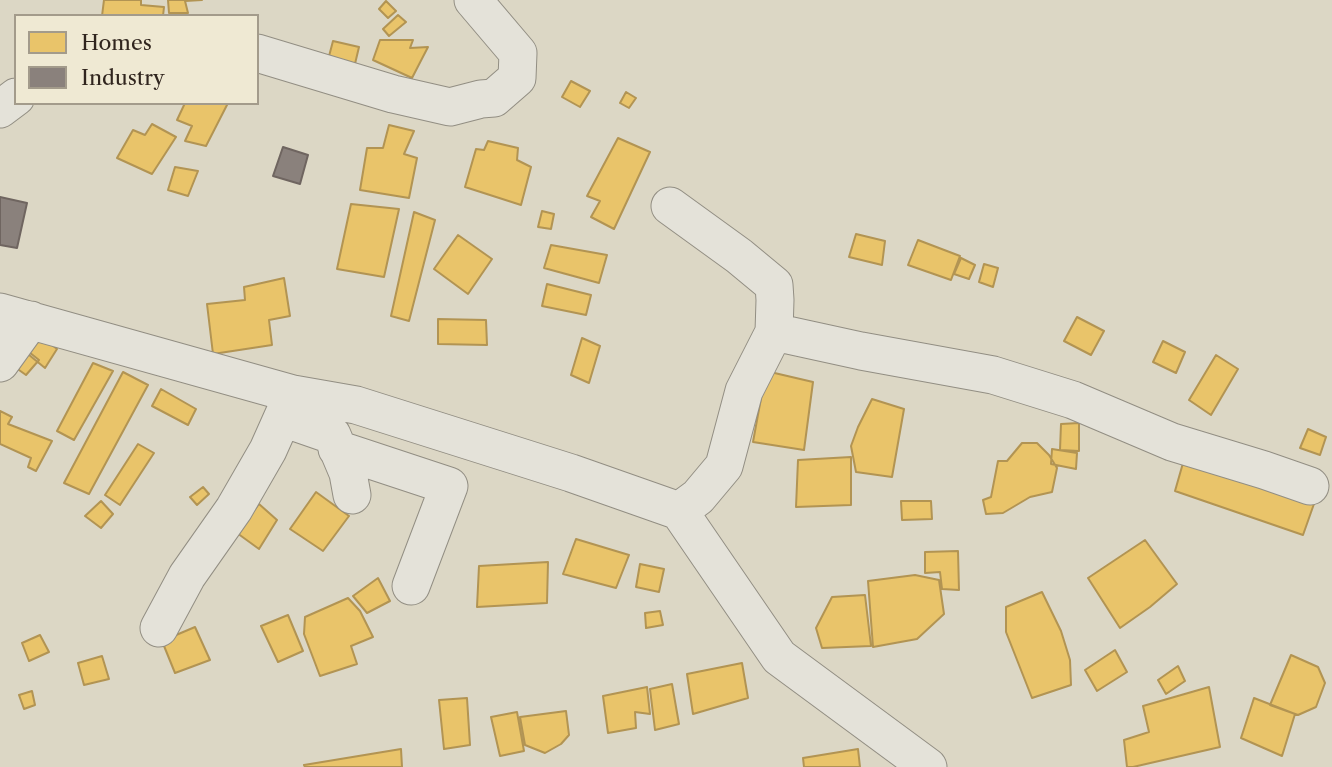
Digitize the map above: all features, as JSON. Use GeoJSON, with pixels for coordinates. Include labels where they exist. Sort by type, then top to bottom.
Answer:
{"type":"FeatureCollection","features":[{"type":"Feature","properties":{"kind":"street"},"geometry":{"type":"LineString","coordinates":[[259,54],[393,94],[450,107],[494,98],[517,78],[518,53],[473,0]]}},
{"type":"Feature","properties":{"kind":"street"},"geometry":{"type":"LineString","coordinates":[[670,206],[774,285],[775,300],[774,332],[744,391],[724,466],[698,498],[679,511]]}},
{"type":"Feature","properties":{"kind":"street"},"geometry":{"type":"LineString","coordinates":[[0,363],[15,316],[288,406],[332,435],[348,473],[352,495]]}},
{"type":"Feature","properties":{"kind":"street"},"geometry":{"type":"LineString","coordinates":[[774,332],[993,375],[1073,400],[1172,442],[1310,486]]}},
{"type":"Feature","properties":{"kind":"street"},"geometry":{"type":"LineString","coordinates":[[288,406],[356,405],[571,473],[679,511],[779,657],[928,767]]}},
{"type":"Feature","properties":{"kind":"street"},"geometry":{"type":"LineString","coordinates":[[159,628],[187,576],[241,497],[268,450],[288,406]]}},
{"type":"Feature","properties":{"kind":"street"},"geometry":{"type":"LineString","coordinates":[[337,449],[449,486],[411,586]]}},
{"type":"Feature","properties":{"kind":"building: Homes"},"geometry":{"type":"Polygon","coordinates":[[[104,0],[141,0],[141,5],[164,7],[163,14],[102,14],[104,0]]]}},
{"type":"Feature","properties":{"kind":"building: Homes"},"geometry":{"type":"Polygon","coordinates":[[[168,0],[202,0],[185,1],[188,13],[169,13],[168,0]]]}},
{"type":"Feature","properties":{"kind":"building: Homes"},"geometry":{"type":"Polygon","coordinates":[[[386,1],[396,11],[388,18],[379,9],[386,1]]]}},
{"type":"Feature","properties":{"kind":"building: Homes"},"geometry":{"type":"Polygon","coordinates":[[[398,15],[406,22],[389,36],[383,29],[398,15]]]}},
{"type":"Feature","properties":{"kind":"building: Homes"},"geometry":{"type":"Polygon","coordinates":[[[380,40],[413,40],[410,48],[428,47],[412,78],[373,60],[380,40]]]}},
{"type":"Feature","properties":{"kind":"building: Homes"},"geometry":{"type":"Polygon","coordinates":[[[333,41],[359,47],[354,68],[328,60],[333,41]]]}},
{"type":"Feature","properties":{"kind":"building: Homes"},"geometry":{"type":"Polygon","coordinates":[[[571,81],[590,91],[580,107],[562,97],[571,81]]]}},
{"type":"Feature","properties":{"kind":"building: Homes"},"geometry":{"type":"Polygon","coordinates":[[[626,92],[636,98],[629,108],[620,103],[626,92]]]}},
{"type":"Feature","properties":{"kind":"building: Homes"},"geometry":{"type":"Polygon","coordinates":[[[184,105],[227,105],[206,146],[185,141],[192,126],[177,120],[184,105]]]}},
{"type":"Feature","properties":{"kind":"building: Homes"},"geometry":{"type":"Polygon","coordinates":[[[152,124],[176,137],[152,174],[117,158],[133,130],[145,135],[152,124]]]}},
{"type":"Feature","properties":{"kind":"building: Homes"},"geometry":{"type":"Polygon","coordinates":[[[389,125],[414,131],[404,154],[417,158],[409,198],[360,190],[367,148],[383,148],[389,125]]]}},
{"type":"Feature","properties":{"kind":"building: Homes"},"geometry":{"type":"Polygon","coordinates":[[[618,138],[650,152],[614,229],[591,217],[600,201],[587,196],[618,138]]]}},
{"type":"Feature","properties":{"kind":"building: Homes"},"geometry":{"type":"Polygon","coordinates":[[[488,141],[518,148],[517,160],[531,167],[521,205],[465,187],[476,149],[484,150],[488,141]]]}},
{"type":"Feature","properties":{"kind":"building: Homes"},"geometry":{"type":"Polygon","coordinates":[[[175,167],[198,171],[188,196],[168,190],[175,167]]]}},
{"type":"Feature","properties":{"kind":"building: Homes"},"geometry":{"type":"Polygon","coordinates":[[[351,204],[399,209],[384,277],[337,269],[351,204]]]}},
{"type":"Feature","properties":{"kind":"building: Homes"},"geometry":{"type":"Polygon","coordinates":[[[542,211],[554,214],[551,229],[538,227],[542,211]]]}},
{"type":"Feature","properties":{"kind":"building: Homes"},"geometry":{"type":"Polygon","coordinates":[[[414,212],[435,220],[409,321],[391,316],[414,212]]]}},
{"type":"Feature","properties":{"kind":"building: Homes"},"geometry":{"type":"Polygon","coordinates":[[[856,234],[885,241],[882,265],[849,257],[856,234]]]}},
{"type":"Feature","properties":{"kind":"building: Homes"},"geometry":{"type":"Polygon","coordinates":[[[458,235],[492,259],[468,294],[434,269],[458,235]]]}},
{"type":"Feature","properties":{"kind":"building: Homes"},"geometry":{"type":"Polygon","coordinates":[[[918,240],[960,256],[951,280],[908,265],[918,240]]]}},
{"type":"Feature","properties":{"kind":"building: Homes"},"geometry":{"type":"Polygon","coordinates":[[[551,245],[607,255],[599,283],[544,268],[551,245]]]}},
{"type":"Feature","properties":{"kind":"building: Homes"},"geometry":{"type":"Polygon","coordinates":[[[961,258],[975,265],[969,279],[954,274],[961,258]]]}},
{"type":"Feature","properties":{"kind":"building: Homes"},"geometry":{"type":"Polygon","coordinates":[[[984,264],[998,268],[993,287],[979,282],[984,264]]]}},
{"type":"Feature","properties":{"kind":"building: Homes"},"geometry":{"type":"Polygon","coordinates":[[[284,278],[290,316],[269,320],[272,345],[213,354],[207,304],[245,300],[244,287],[284,278]]]}},
{"type":"Feature","properties":{"kind":"building: Homes"},"geometry":{"type":"Polygon","coordinates":[[[547,284],[591,295],[586,315],[542,306],[547,284]]]}},
{"type":"Feature","properties":{"kind":"building: Homes"},"geometry":{"type":"Polygon","coordinates":[[[1077,317],[1104,331],[1091,355],[1064,341],[1077,317]]]}},
{"type":"Feature","properties":{"kind":"building: Homes"},"geometry":{"type":"Polygon","coordinates":[[[438,319],[486,320],[487,345],[438,344],[438,319]]]}},
{"type":"Feature","properties":{"kind":"building: Homes"},"geometry":{"type":"Polygon","coordinates":[[[35,331],[57,349],[45,368],[23,350],[35,331]]]}},
{"type":"Feature","properties":{"kind":"building: Homes"},"geometry":{"type":"Polygon","coordinates":[[[582,338],[600,346],[589,383],[571,375],[582,338]]]}},
{"type":"Feature","properties":{"kind":"building: Homes"},"geometry":{"type":"Polygon","coordinates":[[[1163,341],[1185,352],[1176,373],[1153,362],[1163,341]]]}},
{"type":"Feature","properties":{"kind":"building: Homes"},"geometry":{"type":"Polygon","coordinates":[[[24,348],[39,360],[26,375],[12,365],[24,348]]]}},
{"type":"Feature","properties":{"kind":"building: Homes"},"geometry":{"type":"Polygon","coordinates":[[[1216,355],[1238,369],[1211,415],[1189,400],[1216,355]]]}},
{"type":"Feature","properties":{"kind":"building: Homes"},"geometry":{"type":"Polygon","coordinates":[[[93,363],[113,371],[74,440],[57,431],[93,363]]]}},
{"type":"Feature","properties":{"kind":"building: Homes"},"geometry":{"type":"Polygon","coordinates":[[[766,371],[813,382],[804,450],[753,442],[766,371]]]}},
{"type":"Feature","properties":{"kind":"building: Homes"},"geometry":{"type":"Polygon","coordinates":[[[123,372],[148,385],[89,494],[64,483],[123,372]]]}},
{"type":"Feature","properties":{"kind":"building: Homes"},"geometry":{"type":"Polygon","coordinates":[[[161,389],[196,409],[188,425],[152,406],[161,389]]]}},
{"type":"Feature","properties":{"kind":"building: Homes"},"geometry":{"type":"Polygon","coordinates":[[[872,399],[904,409],[892,477],[856,472],[851,446],[872,399]]]}},
{"type":"Feature","properties":{"kind":"building: Homes"},"geometry":{"type":"Polygon","coordinates":[[[0,411],[12,417],[8,424],[52,441],[36,471],[28,467],[31,458],[0,444],[0,411]]]}},
{"type":"Feature","properties":{"kind":"building: Homes"},"geometry":{"type":"Polygon","coordinates":[[[1079,423],[1079,451],[1060,450],[1061,424],[1079,423]]]}},
{"type":"Feature","properties":{"kind":"building: Homes"},"geometry":{"type":"Polygon","coordinates":[[[1308,429],[1326,437],[1320,455],[1300,448],[1308,429]]]}},
{"type":"Feature","properties":{"kind":"building: Homes"},"geometry":{"type":"Polygon","coordinates":[[[1022,443],[1037,443],[1057,468],[1052,492],[1030,497],[1003,513],[986,514],[983,500],[991,497],[998,461],[1007,461],[1022,443]]]}},
{"type":"Feature","properties":{"kind":"building: Homes"},"geometry":{"type":"Polygon","coordinates":[[[138,444],[154,453],[120,505],[105,495],[138,444]]]}},
{"type":"Feature","properties":{"kind":"building: Homes"},"geometry":{"type":"Polygon","coordinates":[[[1052,449],[1077,453],[1076,469],[1051,464],[1052,449]]]}},
{"type":"Feature","properties":{"kind":"building: Homes"},"geometry":{"type":"Polygon","coordinates":[[[1185,456],[1315,501],[1303,535],[1175,491],[1185,456]]]}},
{"type":"Feature","properties":{"kind":"building: Homes"},"geometry":{"type":"Polygon","coordinates":[[[851,457],[851,505],[796,507],[798,460],[851,457]]]}},
{"type":"Feature","properties":{"kind":"building: Homes"},"geometry":{"type":"Polygon","coordinates":[[[203,487],[209,494],[197,505],[190,497],[203,487]]]}},
{"type":"Feature","properties":{"kind":"building: Homes"},"geometry":{"type":"Polygon","coordinates":[[[316,492],[349,516],[323,551],[290,529],[316,492]]]}},
{"type":"Feature","properties":{"kind":"building: Homes"},"geometry":{"type":"Polygon","coordinates":[[[101,501],[113,514],[101,528],[85,516],[101,501]]]}},
{"type":"Feature","properties":{"kind":"building: Homes"},"geometry":{"type":"Polygon","coordinates":[[[901,501],[931,501],[932,519],[902,520],[901,501]]]}},
{"type":"Feature","properties":{"kind":"building: Homes"},"geometry":{"type":"Polygon","coordinates":[[[259,504],[277,520],[259,549],[237,533],[259,504]]]}},
{"type":"Feature","properties":{"kind":"building: Homes"},"geometry":{"type":"Polygon","coordinates":[[[576,539],[629,555],[616,588],[563,574],[576,539]]]}},
{"type":"Feature","properties":{"kind":"building: Homes"},"geometry":{"type":"Polygon","coordinates":[[[1145,540],[1177,584],[1120,628],[1088,578],[1145,540]]]}},
{"type":"Feature","properties":{"kind":"building: Homes"},"geometry":{"type":"Polygon","coordinates":[[[958,551],[959,590],[942,589],[940,572],[925,573],[925,552],[958,551]]]}},
{"type":"Feature","properties":{"kind":"building: Homes"},"geometry":{"type":"Polygon","coordinates":[[[548,562],[547,603],[477,607],[479,566],[548,562]]]}},
{"type":"Feature","properties":{"kind":"building: Homes"},"geometry":{"type":"Polygon","coordinates":[[[640,564],[664,569],[659,592],[636,587],[640,564]]]}},
{"type":"Feature","properties":{"kind":"building: Homes"},"geometry":{"type":"Polygon","coordinates":[[[915,575],[939,580],[944,614],[917,639],[873,647],[868,581],[915,575]]]}},
{"type":"Feature","properties":{"kind":"building: Homes"},"geometry":{"type":"Polygon","coordinates":[[[378,578],[390,601],[367,613],[353,596],[378,578]]]}},
{"type":"Feature","properties":{"kind":"building: Homes"},"geometry":{"type":"Polygon","coordinates":[[[1042,592],[1061,631],[1070,660],[1071,685],[1032,698],[1006,632],[1006,607],[1042,592]]]}},
{"type":"Feature","properties":{"kind":"building: Homes"},"geometry":{"type":"Polygon","coordinates":[[[865,595],[871,646],[822,648],[816,628],[832,597],[865,595]]]}},
{"type":"Feature","properties":{"kind":"building: Homes"},"geometry":{"type":"Polygon","coordinates":[[[348,598],[360,611],[373,637],[351,646],[357,664],[320,676],[304,634],[305,617],[348,598]]]}},
{"type":"Feature","properties":{"kind":"building: Homes"},"geometry":{"type":"Polygon","coordinates":[[[660,611],[663,625],[646,628],[645,613],[660,611]]]}},
{"type":"Feature","properties":{"kind":"building: Homes"},"geometry":{"type":"Polygon","coordinates":[[[288,615],[303,651],[278,662],[261,626],[288,615]]]}},
{"type":"Feature","properties":{"kind":"building: Homes"},"geometry":{"type":"Polygon","coordinates":[[[195,627],[210,660],[175,673],[162,641],[195,627]]]}},
{"type":"Feature","properties":{"kind":"building: Homes"},"geometry":{"type":"Polygon","coordinates":[[[40,635],[49,652],[29,661],[22,643],[40,635]]]}},
{"type":"Feature","properties":{"kind":"building: Homes"},"geometry":{"type":"Polygon","coordinates":[[[1115,650],[1127,672],[1097,691],[1085,670],[1115,650]]]}},
{"type":"Feature","properties":{"kind":"building: Homes"},"geometry":{"type":"Polygon","coordinates":[[[1291,655],[1318,667],[1325,683],[1316,707],[1298,715],[1270,705],[1291,655]]]}},
{"type":"Feature","properties":{"kind":"building: Homes"},"geometry":{"type":"Polygon","coordinates":[[[102,656],[109,679],[84,685],[78,663],[102,656]]]}},
{"type":"Feature","properties":{"kind":"building: Homes"},"geometry":{"type":"Polygon","coordinates":[[[742,663],[748,698],[693,714],[687,674],[742,663]]]}},
{"type":"Feature","properties":{"kind":"building: Homes"},"geometry":{"type":"Polygon","coordinates":[[[1178,666],[1185,681],[1166,694],[1158,680],[1178,666]]]}},
{"type":"Feature","properties":{"kind":"building: Homes"},"geometry":{"type":"Polygon","coordinates":[[[672,684],[679,724],[655,730],[650,689],[672,684]]]}},
{"type":"Feature","properties":{"kind":"building: Homes"},"geometry":{"type":"Polygon","coordinates":[[[647,687],[650,714],[635,712],[636,728],[608,733],[603,696],[647,687]]]}},
{"type":"Feature","properties":{"kind":"building: Homes"},"geometry":{"type":"Polygon","coordinates":[[[1209,687],[1220,747],[1127,767],[1124,740],[1149,732],[1143,706],[1209,687]]]}},
{"type":"Feature","properties":{"kind":"building: Homes"},"geometry":{"type":"Polygon","coordinates":[[[32,691],[35,705],[24,709],[19,695],[32,691]]]}},
{"type":"Feature","properties":{"kind":"building: Homes"},"geometry":{"type":"Polygon","coordinates":[[[467,698],[470,745],[444,749],[439,700],[467,698]]]}},
{"type":"Feature","properties":{"kind":"building: Homes"},"geometry":{"type":"Polygon","coordinates":[[[1254,698],[1295,714],[1282,756],[1241,738],[1254,698]]]}},
{"type":"Feature","properties":{"kind":"building: Homes"},"geometry":{"type":"Polygon","coordinates":[[[566,711],[569,735],[561,744],[545,753],[525,745],[520,717],[566,711]]]}},
{"type":"Feature","properties":{"kind":"building: Homes"},"geometry":{"type":"Polygon","coordinates":[[[517,712],[524,751],[500,756],[491,717],[517,712]]]}},
{"type":"Feature","properties":{"kind":"building: Homes"},"geometry":{"type":"Polygon","coordinates":[[[401,749],[402,767],[304,765],[401,749]]]}},
{"type":"Feature","properties":{"kind":"building: Homes"},"geometry":{"type":"Polygon","coordinates":[[[858,749],[860,767],[804,767],[803,758],[858,749]]]}},
{"type":"Feature","properties":{"kind":"building: Industry"},"geometry":{"type":"Polygon","coordinates":[[[283,147],[308,155],[300,184],[273,176],[283,147]]]}},
{"type":"Feature","properties":{"kind":"building: Industry"},"geometry":{"type":"Polygon","coordinates":[[[0,197],[27,203],[17,248],[0,245],[0,197]]]}}]}
